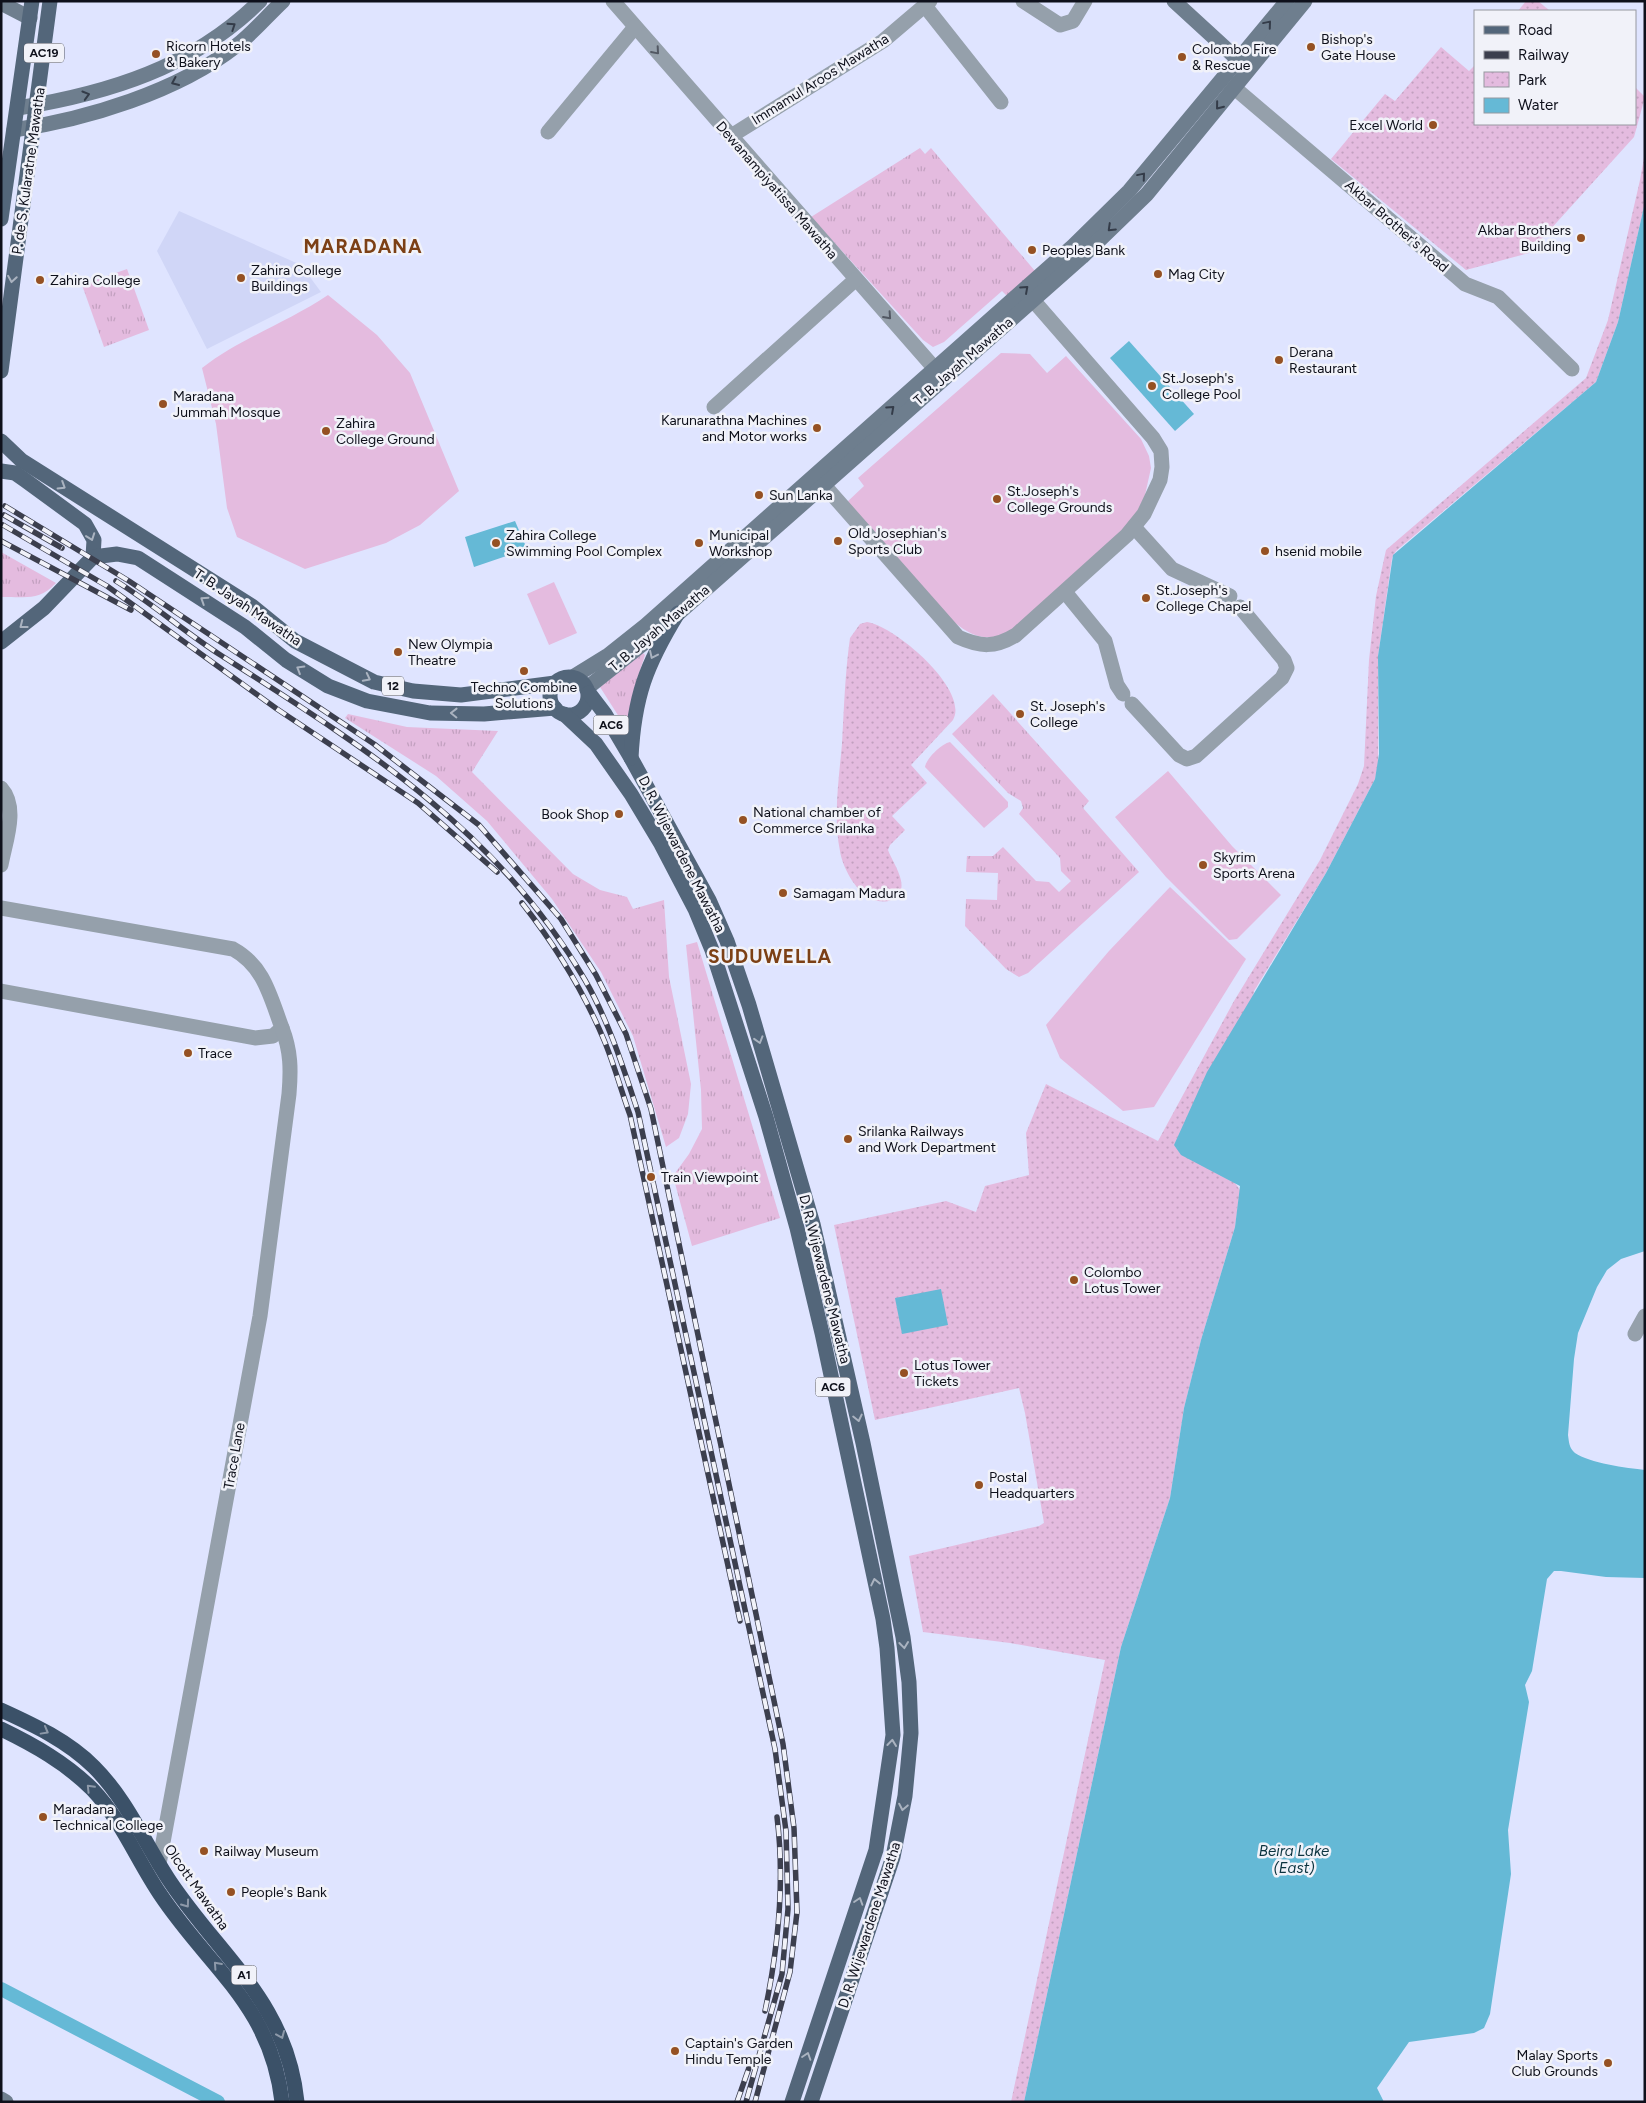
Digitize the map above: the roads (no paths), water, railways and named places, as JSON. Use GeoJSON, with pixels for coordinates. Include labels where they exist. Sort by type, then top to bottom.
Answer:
{"type":"FeatureCollection","features":[{"type":"Feature","properties":{"kind":"highway","name":"Olcott Mawatha"},"geometry":{"type":"LineString","coordinates":[[1,1710],[54,1736],[94,1766],[123,1800],[152,1868],[179,1920],[232,1982],[249,2007],[274,2061],[282,2102]]}},
{"type":"Feature","properties":{"kind":"highway","name":"Olcott Mawatha"},"geometry":{"type":"LineString","coordinates":[[1,1729],[55,1758],[94,1790],[152,1868],[194,1914],[245,1977],[265,2004],[280,2034],[290,2062],[297,2102]]}},
{"type":"Feature","properties":{"kind":"main road","name":"P. de S. Kularatne Mawatha"},"geometry":{"type":"LineString","coordinates":[[1,219],[32,1]]}},
{"type":"Feature","properties":{"kind":"main road","name":"P. de S. Kularatne Mawatha"},"geometry":{"type":"LineString","coordinates":[[1,371],[35,127],[50,1]]}},
{"type":"Feature","properties":{"kind":"main road"},"geometry":{"type":"LineString","coordinates":[[18,108],[81,97],[140,79],[183,59],[241,19],[260,1]]}},
{"type":"Feature","properties":{"kind":"main road"},"geometry":{"type":"LineString","coordinates":[[14,130],[35,127],[136,100],[186,77],[236,46],[283,1]]}},
{"type":"Feature","properties":{"kind":"main road"},"geometry":{"type":"LineString","coordinates":[[1174,1],[1244,65]]}},
{"type":"Feature","properties":{"kind":"main road","name":"T. B. Jayah Mawatha"},"geometry":{"type":"LineString","coordinates":[[1244,65],[1287,1]]}},
{"type":"Feature","properties":{"kind":"main road","name":"T. B. Jayah Mawatha"},"geometry":{"type":"LineString","coordinates":[[588,691],[823,484],[1072,246],[1129,191],[1305,1]]}},
{"type":"Feature","properties":{"kind":"main road"},"geometry":{"type":"LineString","coordinates":[[1,3],[30,18]]}},
{"type":"Feature","properties":{"kind":"main road","name":"T. B. Jayah Mawatha"},"geometry":{"type":"LineString","coordinates":[[573,677],[607,656],[646,625],[939,373],[1032,300],[1082,257],[1147,194],[1228,83]]}},
{"type":"Feature","properties":{"kind":"main road"},"geometry":{"type":"LineString","coordinates":[[1,441],[12,468],[85,524],[94,540],[93,557],[44,608],[1,642]]}},
{"type":"Feature","properties":{"kind":"main road","name":"T. B. Jayah Mawatha"},"geometry":{"type":"LineString","coordinates":[[12,468],[252,606],[295,640],[374,682],[413,691],[461,695],[555,682]]}},
{"type":"Feature","properties":{"kind":"main road","name":"T. B. Jayah Mawatha"},"geometry":{"type":"LineString","coordinates":[[93,557],[117,554],[138,558],[245,627],[286,660],[328,686],[367,701],[430,713],[484,714],[560,711]]}},
{"type":"Feature","properties":{"kind":"main road"},"geometry":{"type":"LineString","coordinates":[[631,758],[635,712],[644,676],[656,649],[678,613]]}},
{"type":"Feature","properties":{"kind":"main road"},"geometry":{"type":"LineString","coordinates":[[328,686],[339,664]]}},
{"type":"Feature","properties":{"kind":"main road"},"geometry":{"type":"LineString","coordinates":[[563,677],[573,677],[581,681],[588,691],[584,708],[579,713],[560,711],[550,695],[555,682],[563,677]]}},
{"type":"Feature","properties":{"kind":"main road","name":"D. R. Wijewardene Mawatha"},"geometry":{"type":"LineString","coordinates":[[588,691],[605,714],[631,758],[708,900],[727,941],[749,1005],[813,1224],[863,1443],[903,1637],[909,1682],[912,1733],[905,1796],[893,1857],[811,2102]]}},
{"type":"Feature","properties":{"kind":"main road","name":"D. R. Wijewardene Mawatha"},"geometry":{"type":"LineString","coordinates":[[560,711],[596,744],[631,794],[661,844],[709,942],[733,1010],[766,1116],[797,1228],[824,1342],[883,1619],[888,1656],[893,1735],[876,1850],[792,2102]]}},
{"type":"Feature","properties":{"kind":"main road"},"geometry":{"type":"LineString","coordinates":[[733,1010],[749,1005]]}},
{"type":"Feature","properties":{"kind":"main road"},"geometry":{"type":"LineString","coordinates":[[797,1228],[813,1224]]}},
{"type":"Feature","properties":{"kind":"main road"},"geometry":{"type":"LineString","coordinates":[[1,2099],[6,2102]]}},
{"type":"Feature","properties":{"kind":"street","name":"Dewanampiyatissa Mawatha"},"geometry":{"type":"LineString","coordinates":[[613,1],[855,280],[939,373]]}},
{"type":"Feature","properties":{"kind":"street"},"geometry":{"type":"LineString","coordinates":[[1023,1],[1060,24],[1073,21],[1085,1]]}},
{"type":"Feature","properties":{"kind":"street"},"geometry":{"type":"LineString","coordinates":[[928,4],[1001,102]]}},
{"type":"Feature","properties":{"kind":"street","name":"Immamul Aroos Mawatha"},"geometry":{"type":"LineString","coordinates":[[731,136],[883,41],[928,4]]}},
{"type":"Feature","properties":{"kind":"street"},"geometry":{"type":"LineString","coordinates":[[548,132],[635,27]]}},
{"type":"Feature","properties":{"kind":"street","name":"Akbar Brother's Road"},"geometry":{"type":"LineString","coordinates":[[1228,83],[1457,277],[1466,284],[1498,297],[1572,369]]}},
{"type":"Feature","properties":{"kind":"street"},"geometry":{"type":"LineString","coordinates":[[714,408],[855,280]]}},
{"type":"Feature","properties":{"kind":"street"},"geometry":{"type":"LineString","coordinates":[[823,484],[958,637],[974,645],[996,645],[1005,642],[1016,635],[1065,592],[1134,527],[1144,514],[1160,480],[1162,467],[1161,451],[1153,438],[1032,300]]}},
{"type":"Feature","properties":{"kind":"street"},"geometry":{"type":"LineString","coordinates":[[1065,592],[1105,641],[1117,685],[1179,755],[1187,759],[1196,756],[1282,678],[1287,668],[1284,660],[1235,602],[1172,569],[1134,527]]}},
{"type":"Feature","properties":{"kind":"street"},"geometry":{"type":"LineString","coordinates":[[1,788],[6,794],[11,808],[1,865]]}},
{"type":"Feature","properties":{"kind":"street","name":"Trace Lane"},"geometry":{"type":"LineString","coordinates":[[1,908],[233,949],[248,957],[258,970],[289,1046],[291,1065],[289,1094],[260,1316],[152,1868]]}},
{"type":"Feature","properties":{"kind":"street"},"geometry":{"type":"LineString","coordinates":[[1,991],[256,1038],[273,1036],[282,1028]]}},
{"type":"Feature","properties":{"kind":"street"},"geometry":{"type":"LineString","coordinates":[[1634,1334],[1645,1316]]}},
{"type":"Feature","properties":{"kind":"water","name":"Beira Lake (East)"},"geometry":{"type":"Polygon","coordinates":[[[1645,202],[1645,1251],[1621,1259],[1607,1270],[1597,1287],[1578,1333],[1568,1435],[1572,1449],[1581,1457],[1608,1465],[1645,1470],[1645,1578],[1606,1577],[1554,1571],[1547,1579],[1532,1671],[1525,1685],[1529,1702],[1508,1830],[1511,1874],[1490,2014],[1484,2028],[1474,2033],[1409,2042],[1377,2088],[1384,2102],[1024,2102],[1121,1647],[1170,1498],[1184,1408],[1201,1340],[1235,1227],[1240,1186],[1181,1155],[1174,1145],[1207,1072],[1326,873],[1375,779],[1379,754],[1378,656],[1393,555],[1596,382],[1618,322],[1645,202]]]}},
{"type":"Feature","properties":{"kind":"water","name":"St.Joseph's College Pool"},"geometry":{"type":"Polygon","coordinates":[[[1129,341],[1194,414],[1175,431],[1110,358],[1129,341]]]}},
{"type":"Feature","properties":{"kind":"water","name":"Zahira College Swimming Pool Complex"},"geometry":{"type":"Polygon","coordinates":[[[515,521],[527,549],[474,567],[465,537],[515,521]]]}},
{"type":"Feature","properties":{"kind":"water"},"geometry":{"type":"Polygon","coordinates":[[[941,1289],[948,1325],[902,1334],[895,1298],[941,1289]]]}},
{"type":"Feature","properties":{"kind":"waterway"},"geometry":{"type":"LineString","coordinates":[[1,1989],[218,2102]]}},
{"type":"Feature","properties":{"kind":"railway"},"geometry":{"type":"LineString","coordinates":[[5,506],[129,581],[374,744],[479,825],[561,919],[596,975],[626,1034],[651,1109],[783,1744],[794,1828],[797,1912],[790,1972],[755,2102]]}},
{"type":"Feature","properties":{"kind":"railway"},"geometry":{"type":"LineString","coordinates":[[4,515],[62,548]]}},
{"type":"Feature","properties":{"kind":"railway"},"geometry":{"type":"LineString","coordinates":[[3,525],[107,586],[277,709],[418,803],[497,872]]}},
{"type":"Feature","properties":{"kind":"railway"},"geometry":{"type":"LineString","coordinates":[[1,541],[131,610]]}},
{"type":"Feature","properties":{"kind":"railway"},"geometry":{"type":"LineString","coordinates":[[116,581],[209,647],[376,759],[424,796],[469,836],[512,879],[550,927],[585,980],[608,1028],[638,1112],[775,1749],[786,1831],[788,1909],[782,1974],[746,2102]]}},
{"type":"Feature","properties":{"kind":"railway"},"geometry":{"type":"LineString","coordinates":[[522,903],[546,935],[587,1003],[608,1049],[630,1115],[740,1621]]}},
{"type":"Feature","properties":{"kind":"railway"},"geometry":{"type":"LineString","coordinates":[[765,2011],[779,1915],[780,1866],[777,1817]]}},
{"type":"Feature","properties":{"kind":"railway"},"geometry":{"type":"LineString","coordinates":[[737,2102],[751,2062]]}},
{"type":"Feature","properties":{"kind":"place","name":"Bishop's Gate House"},"geometry":{"type":"Point","coordinates":[1311,47]}},
{"type":"Feature","properties":{"kind":"place","name":"Ricorn Hotels & Bakery"},"geometry":{"type":"Point","coordinates":[156,54]}},
{"type":"Feature","properties":{"kind":"place","name":"Colombo Fire & Rescue"},"geometry":{"type":"Point","coordinates":[1182,57]}},
{"type":"Feature","properties":{"kind":"place","name":"Excel World"},"geometry":{"type":"Point","coordinates":[1433,125]}},
{"type":"Feature","properties":{"kind":"place","name":"Akbar Brothers Building"},"geometry":{"type":"Point","coordinates":[1581,238]}},
{"type":"Feature","properties":{"kind":"place","name":"Peoples Bank"},"geometry":{"type":"Point","coordinates":[1032,250]}},
{"type":"Feature","properties":{"kind":"place","name":"Mag City"},"geometry":{"type":"Point","coordinates":[1158,274]}},
{"type":"Feature","properties":{"kind":"place","name":"Zahira College Buildings"},"geometry":{"type":"Point","coordinates":[241,278]}},
{"type":"Feature","properties":{"kind":"place","name":"Zahira College"},"geometry":{"type":"Point","coordinates":[40,280]}},
{"type":"Feature","properties":{"kind":"place","name":"Derana Restaurant"},"geometry":{"type":"Point","coordinates":[1279,360]}},
{"type":"Feature","properties":{"kind":"place","name":"St.Joseph's College Pool"},"geometry":{"type":"Point","coordinates":[1152,386]}},
{"type":"Feature","properties":{"kind":"place","name":"Maradana Jummah Mosque"},"geometry":{"type":"Point","coordinates":[163,404]}},
{"type":"Feature","properties":{"kind":"place","name":"Karunarathna Machines and Motor works"},"geometry":{"type":"Point","coordinates":[817,428]}},
{"type":"Feature","properties":{"kind":"place","name":"Zahira College Ground"},"geometry":{"type":"Point","coordinates":[326,431]}},
{"type":"Feature","properties":{"kind":"place","name":"Sun Lanka"},"geometry":{"type":"Point","coordinates":[759,495]}},
{"type":"Feature","properties":{"kind":"place","name":"St.Joseph's College Grounds"},"geometry":{"type":"Point","coordinates":[997,499]}},
{"type":"Feature","properties":{"kind":"place","name":"Old Josephian's Sports Club"},"geometry":{"type":"Point","coordinates":[838,541]}},
{"type":"Feature","properties":{"kind":"place","name":"Zahira College Swimming Pool Complex"},"geometry":{"type":"Point","coordinates":[496,543]}},
{"type":"Feature","properties":{"kind":"place","name":"Municipal Workshop"},"geometry":{"type":"Point","coordinates":[699,543]}},
{"type":"Feature","properties":{"kind":"place","name":"hsenid mobile"},"geometry":{"type":"Point","coordinates":[1265,551]}},
{"type":"Feature","properties":{"kind":"place","name":"St.Joseph's College Chapel"},"geometry":{"type":"Point","coordinates":[1146,598]}},
{"type":"Feature","properties":{"kind":"place","name":"New Olympia Theatre"},"geometry":{"type":"Point","coordinates":[398,652]}},
{"type":"Feature","properties":{"kind":"place","name":"Techno Combine Solutions"},"geometry":{"type":"Point","coordinates":[524,671]}},
{"type":"Feature","properties":{"kind":"place","name":"St. Joseph's College"},"geometry":{"type":"Point","coordinates":[1020,714]}},
{"type":"Feature","properties":{"kind":"place","name":"Book Shop"},"geometry":{"type":"Point","coordinates":[619,814]}},
{"type":"Feature","properties":{"kind":"place","name":"National chamber of Commerce Srilanka"},"geometry":{"type":"Point","coordinates":[743,820]}},
{"type":"Feature","properties":{"kind":"place","name":"Skyrim Sports Arena"},"geometry":{"type":"Point","coordinates":[1203,865]}},
{"type":"Feature","properties":{"kind":"place","name":"Samagam Madura"},"geometry":{"type":"Point","coordinates":[783,893]}},
{"type":"Feature","properties":{"kind":"place","name":"Trace"},"geometry":{"type":"Point","coordinates":[188,1053]}},
{"type":"Feature","properties":{"kind":"place","name":"Srilanka Railways and Work Department"},"geometry":{"type":"Point","coordinates":[848,1139]}},
{"type":"Feature","properties":{"kind":"place","name":"Train Viewpoint"},"geometry":{"type":"Point","coordinates":[651,1177]}},
{"type":"Feature","properties":{"kind":"place","name":"Colombo Lotus Tower"},"geometry":{"type":"Point","coordinates":[1074,1280]}},
{"type":"Feature","properties":{"kind":"place","name":"Lotus Tower Tickets"},"geometry":{"type":"Point","coordinates":[904,1373]}},
{"type":"Feature","properties":{"kind":"place","name":"Postal Headquarters"},"geometry":{"type":"Point","coordinates":[979,1485]}},
{"type":"Feature","properties":{"kind":"place","name":"Maradana Technical College"},"geometry":{"type":"Point","coordinates":[43,1817]}},
{"type":"Feature","properties":{"kind":"place","name":"Railway Museum"},"geometry":{"type":"Point","coordinates":[204,1851]}},
{"type":"Feature","properties":{"kind":"place","name":"People's Bank"},"geometry":{"type":"Point","coordinates":[231,1892]}},
{"type":"Feature","properties":{"kind":"place","name":"Captain's Garden Hindu Temple"},"geometry":{"type":"Point","coordinates":[675,2051]}},
{"type":"Feature","properties":{"kind":"place","name":"Malay Sports Club Grounds"},"geometry":{"type":"Point","coordinates":[1608,2063]}},
{"type":"Feature","properties":{"kind":"district","name":"MARADANA"},"geometry":{"type":"Point","coordinates":[363,246]}},
{"type":"Feature","properties":{"kind":"district","name":"SUDUWELLA"},"geometry":{"type":"Point","coordinates":[770,956]}}]}
